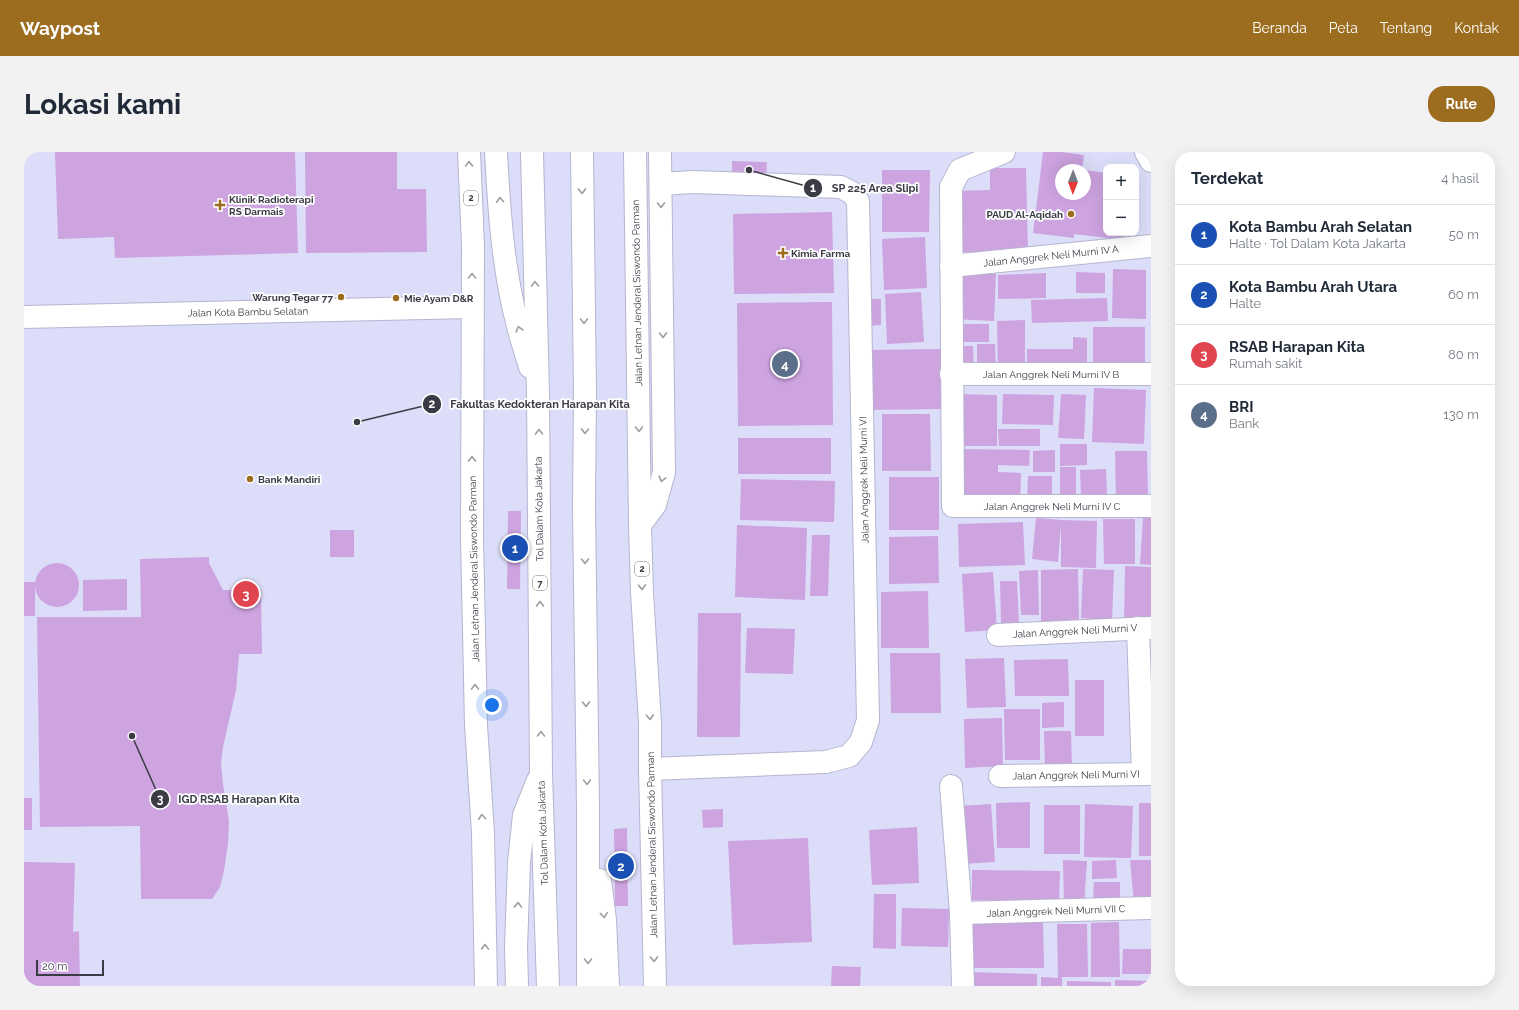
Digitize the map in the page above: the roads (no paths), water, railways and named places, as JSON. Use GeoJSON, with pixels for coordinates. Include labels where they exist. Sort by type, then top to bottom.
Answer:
{"type":"FeatureCollection","features":[{"type":"Feature","properties":{"kind":"main road","name":"Jalan Letnan Jenderal Siswondo Parman"},"geometry":{"type":"LineString","coordinates":[[469,152],[473,245],[472,538],[476,717],[483,833],[486,986]]}},
{"type":"Feature","properties":{"kind":"main road"},"geometry":{"type":"LineString","coordinates":[[496,152],[502,231],[508,276],[517,325],[538,393]]}},
{"type":"Feature","properties":{"kind":"main road","name":"Tol Dalam Kota Jakarta"},"geometry":{"type":"LineString","coordinates":[[532,152],[538,393],[541,773],[548,986]]}},
{"type":"Feature","properties":{"kind":"main road"},"geometry":{"type":"LineString","coordinates":[[582,152],[585,392],[584,508],[588,808],[588,986]]}},
{"type":"Feature","properties":{"kind":"main road","name":"Jalan Letnan Jenderal Siswondo Parman"},"geometry":{"type":"LineString","coordinates":[[635,152],[640,525],[642,592],[650,723],[655,986]]}},
{"type":"Feature","properties":{"kind":"main road"},"geometry":{"type":"LineString","coordinates":[[640,525],[655,505],[664,472],[660,152]]}},
{"type":"Feature","properties":{"kind":"main road"},"geometry":{"type":"LineString","coordinates":[[951,374],[951,187],[960,170],[1004,152]]}},
{"type":"Feature","properties":{"kind":"main road"},"geometry":{"type":"LineString","coordinates":[[1146,152],[1151,161]]}},
{"type":"Feature","properties":{"kind":"main road","name":"Jalan Anggrek Neli Murni VI"},"geometry":{"type":"LineString","coordinates":[[650,769],[826,762],[849,756],[861,742],[868,720],[858,201],[852,193],[841,187],[693,182],[661,184]]}},
{"type":"Feature","properties":{"kind":"main road","name":"Jalan Anggrek Neli Murni IV A"},"geometry":{"type":"LineString","coordinates":[[951,266],[1151,246]]}},
{"type":"Feature","properties":{"kind":"main road","name":"Jalan Kota Bambu Selatan"},"geometry":{"type":"LineString","coordinates":[[24,316],[472,307]]}},
{"type":"Feature","properties":{"kind":"main road","name":"Jalan Anggrek Neli Murni IV B"},"geometry":{"type":"LineString","coordinates":[[951,374],[1151,374]]}},
{"type":"Feature","properties":{"kind":"main road","name":"Jalan Anggrek Neli Murni IV C"},"geometry":{"type":"LineString","coordinates":[[951,374],[952,506],[1151,506]]}},
{"type":"Feature","properties":{"kind":"main road"},"geometry":{"type":"LineString","coordinates":[[1144,628],[1147,774]]}},
{"type":"Feature","properties":{"kind":"main road","name":"Jalan Anggrek Neli Murni V"},"geometry":{"type":"LineString","coordinates":[[998,635],[1144,628]]}},
{"type":"Feature","properties":{"kind":"main road"},"geometry":{"type":"LineString","coordinates":[[517,986],[516,948],[519,862],[524,815],[541,773]]}},
{"type":"Feature","properties":{"kind":"main road","name":"Jalan Anggrek Neli Murni VI"},"geometry":{"type":"LineString","coordinates":[[1000,776],[1147,774]]}},
{"type":"Feature","properties":{"kind":"main road"},"geometry":{"type":"LineString","coordinates":[[951,786],[960,913],[963,986]]}},
{"type":"Feature","properties":{"kind":"main road"},"geometry":{"type":"LineString","coordinates":[[588,808],[599,868],[608,986]]}},
{"type":"Feature","properties":{"kind":"main road","name":"Jalan Anggrek Neli Murni VII C"},"geometry":{"type":"LineString","coordinates":[[960,913],[1151,908]]}},
{"type":"Feature","properties":{"kind":"place","name":"SP 225 Area Slipi"},"geometry":{"type":"Point","coordinates":[749,170]}},
{"type":"Feature","properties":{"kind":"place","name":"Klinik Radioterapi RS Darmais"},"geometry":{"type":"Point","coordinates":[220,205]}},
{"type":"Feature","properties":{"kind":"place","name":"PAUD Al-Aqidah"},"geometry":{"type":"Point","coordinates":[1071,214]}},
{"type":"Feature","properties":{"kind":"place","name":"Kimia Farma"},"geometry":{"type":"Point","coordinates":[783,253]}},
{"type":"Feature","properties":{"kind":"place","name":"Warung Tegar 77"},"geometry":{"type":"Point","coordinates":[341,297]}},
{"type":"Feature","properties":{"kind":"place","name":"Mie Ayam D&R"},"geometry":{"type":"Point","coordinates":[396,298]}},
{"type":"Feature","properties":{"kind":"place","name":"BRI"},"geometry":{"type":"Point","coordinates":[785,364]}},
{"type":"Feature","properties":{"kind":"place","name":"Fakultas Kedokteran Harapan Kita"},"geometry":{"type":"Point","coordinates":[357,422]}},
{"type":"Feature","properties":{"kind":"place","name":"Bank Mandiri"},"geometry":{"type":"Point","coordinates":[250,479]}},
{"type":"Feature","properties":{"kind":"place","name":"Kota Bambu Arah Selatan"},"geometry":{"type":"Point","coordinates":[515,548]}},
{"type":"Feature","properties":{"kind":"place","name":"RSAB Harapan Kita"},"geometry":{"type":"Point","coordinates":[246,594]}},
{"type":"Feature","properties":{"kind":"place","name":"IGD RSAB Harapan Kita"},"geometry":{"type":"Point","coordinates":[132,736]}},
{"type":"Feature","properties":{"kind":"place","name":"Kota Bambu Arah Utara"},"geometry":{"type":"Point","coordinates":[621,866]}}]}
